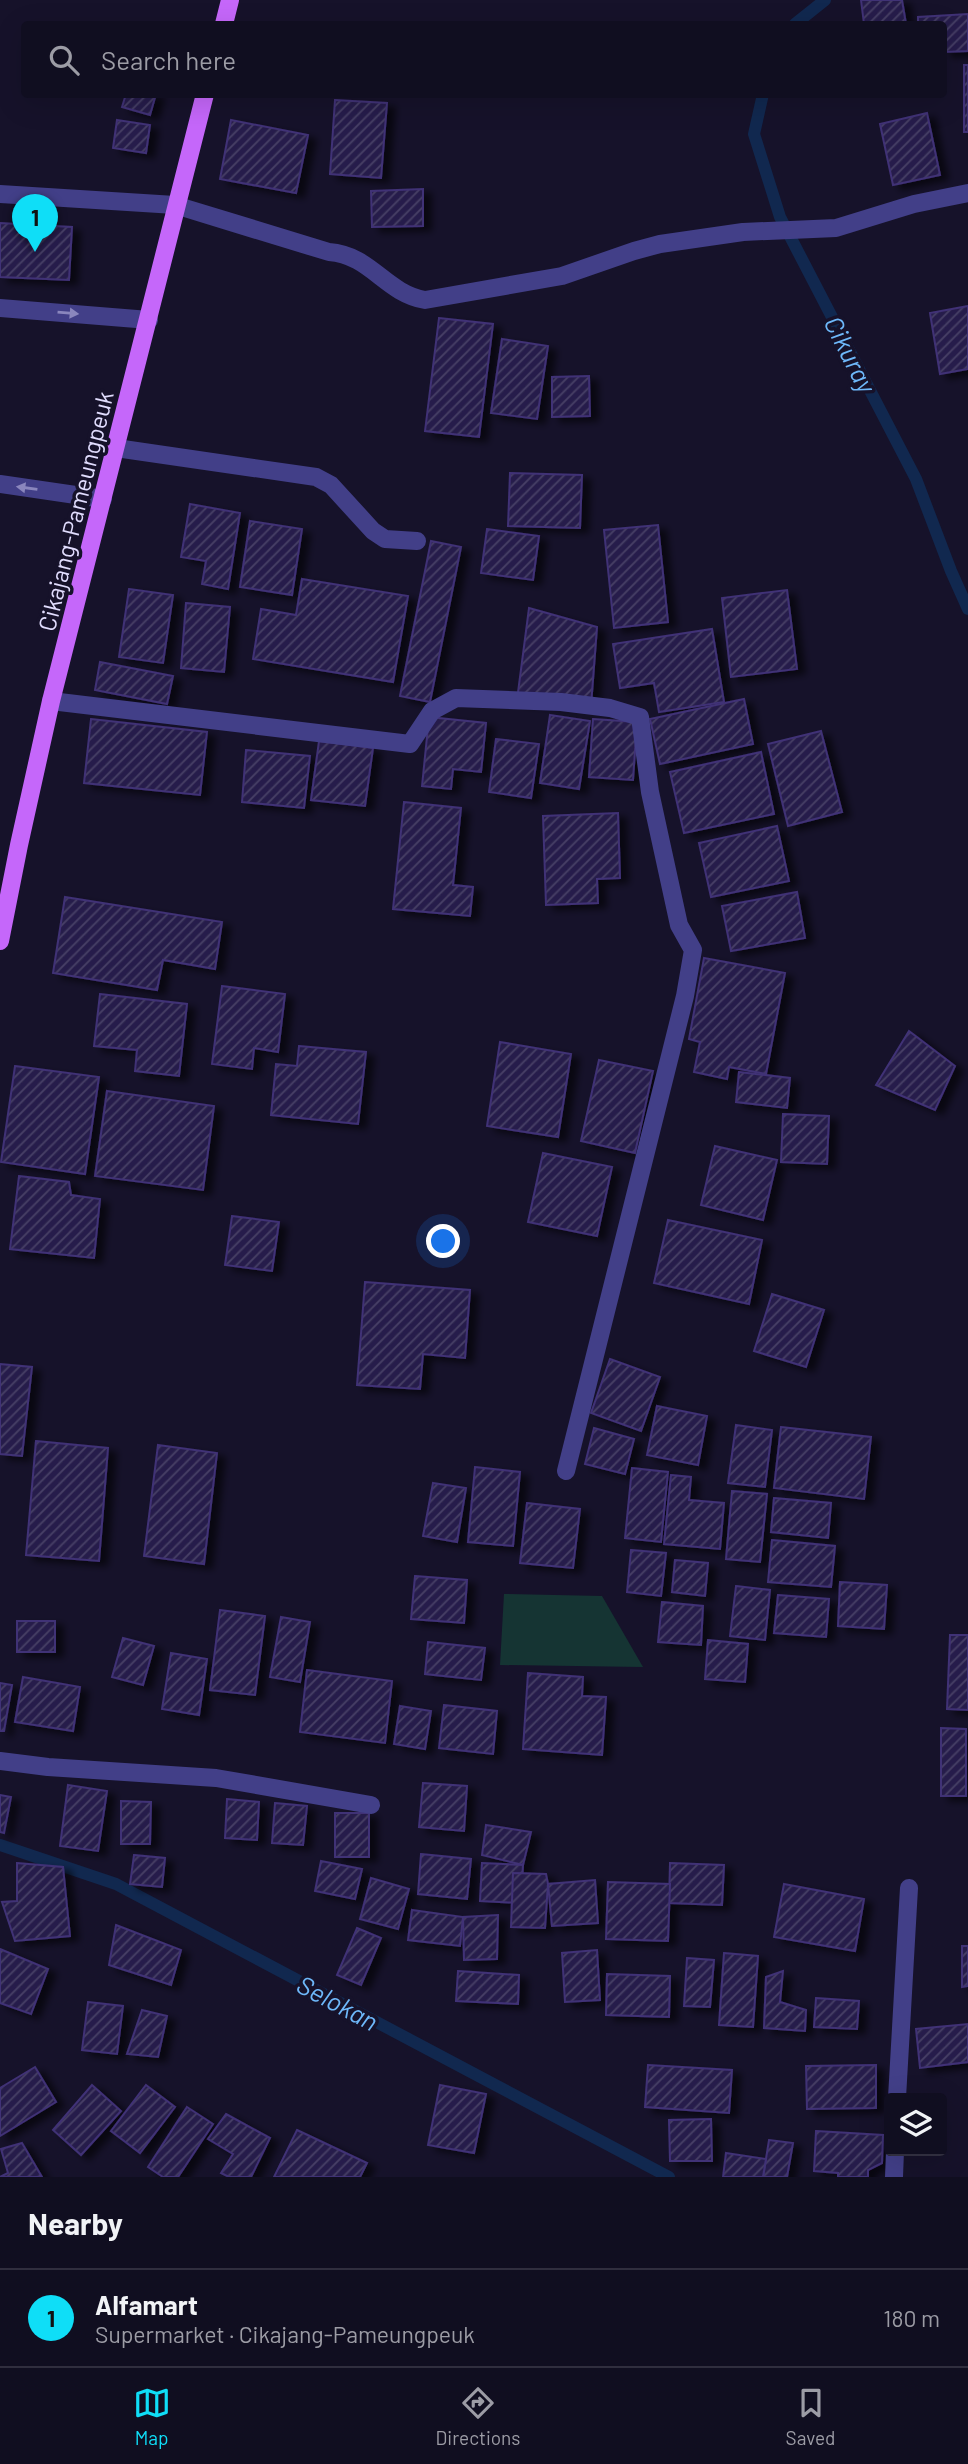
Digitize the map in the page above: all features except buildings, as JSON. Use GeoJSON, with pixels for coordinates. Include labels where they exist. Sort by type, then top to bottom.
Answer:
{"type":"FeatureCollection","features":[{"type":"Feature","properties":{"kind":"main road"},"geometry":{"type":"LineString","coordinates":[[225,21],[230,0]]}},
{"type":"Feature","properties":{"kind":"main road","name":"Cikajang-Pameungpeuk"},"geometry":{"type":"LineString","coordinates":[[0,941],[51,701],[204,98]]}},
{"type":"Feature","properties":{"kind":"street"},"geometry":{"type":"LineString","coordinates":[[0,194],[175,205],[329,252],[345,253],[358,259],[398,291],[411,298],[425,300],[578,272],[647,247],[743,232],[836,228],[914,204],[968,193]]}},
{"type":"Feature","properties":{"kind":"street"},"geometry":{"type":"LineString","coordinates":[[0,307],[149,320]]}},
{"type":"Feature","properties":{"kind":"street"},"geometry":{"type":"LineString","coordinates":[[116,448],[316,477],[331,485],[373,531],[385,539],[418,541]]}},
{"type":"Feature","properties":{"kind":"street"},"geometry":{"type":"LineString","coordinates":[[0,484],[103,499]]}},
{"type":"Feature","properties":{"kind":"street"},"geometry":{"type":"LineString","coordinates":[[51,701],[410,744],[432,711],[456,698],[561,702],[610,708],[640,717],[650,792],[679,925],[693,950],[685,996],[566,1471]]}},
{"type":"Feature","properties":{"kind":"street"},"geometry":{"type":"LineString","coordinates":[[0,1761],[48,1767],[216,1778],[371,1805]]}},
{"type":"Feature","properties":{"kind":"street"},"geometry":{"type":"LineString","coordinates":[[897,2093],[908,1888]]}},
{"type":"Feature","properties":{"kind":"street"},"geometry":{"type":"LineString","coordinates":[[894,2177],[895,2156]]}},
{"type":"Feature","properties":{"kind":"green space"},"geometry":{"type":"Polygon","coordinates":[[[504,1594],[602,1596],[643,1667],[500,1665],[504,1594]]]}},
{"type":"Feature","properties":{"kind":"waterway","name":"Cikuray"},"geometry":{"type":"LineString","coordinates":[[799,21],[825,0]]}},
{"type":"Feature","properties":{"kind":"waterway","name":"Cikuray"},"geometry":{"type":"LineString","coordinates":[[762,98],[754,134],[780,217],[916,479],[968,609]]}},
{"type":"Feature","properties":{"kind":"waterway","name":"Selokan"},"geometry":{"type":"LineString","coordinates":[[0,1845],[116,1884],[669,2177]]}},
{"type":"Feature","properties":{"kind":"place","name":"Alfamart"},"geometry":{"type":"Point","coordinates":[35,252]}}]}
